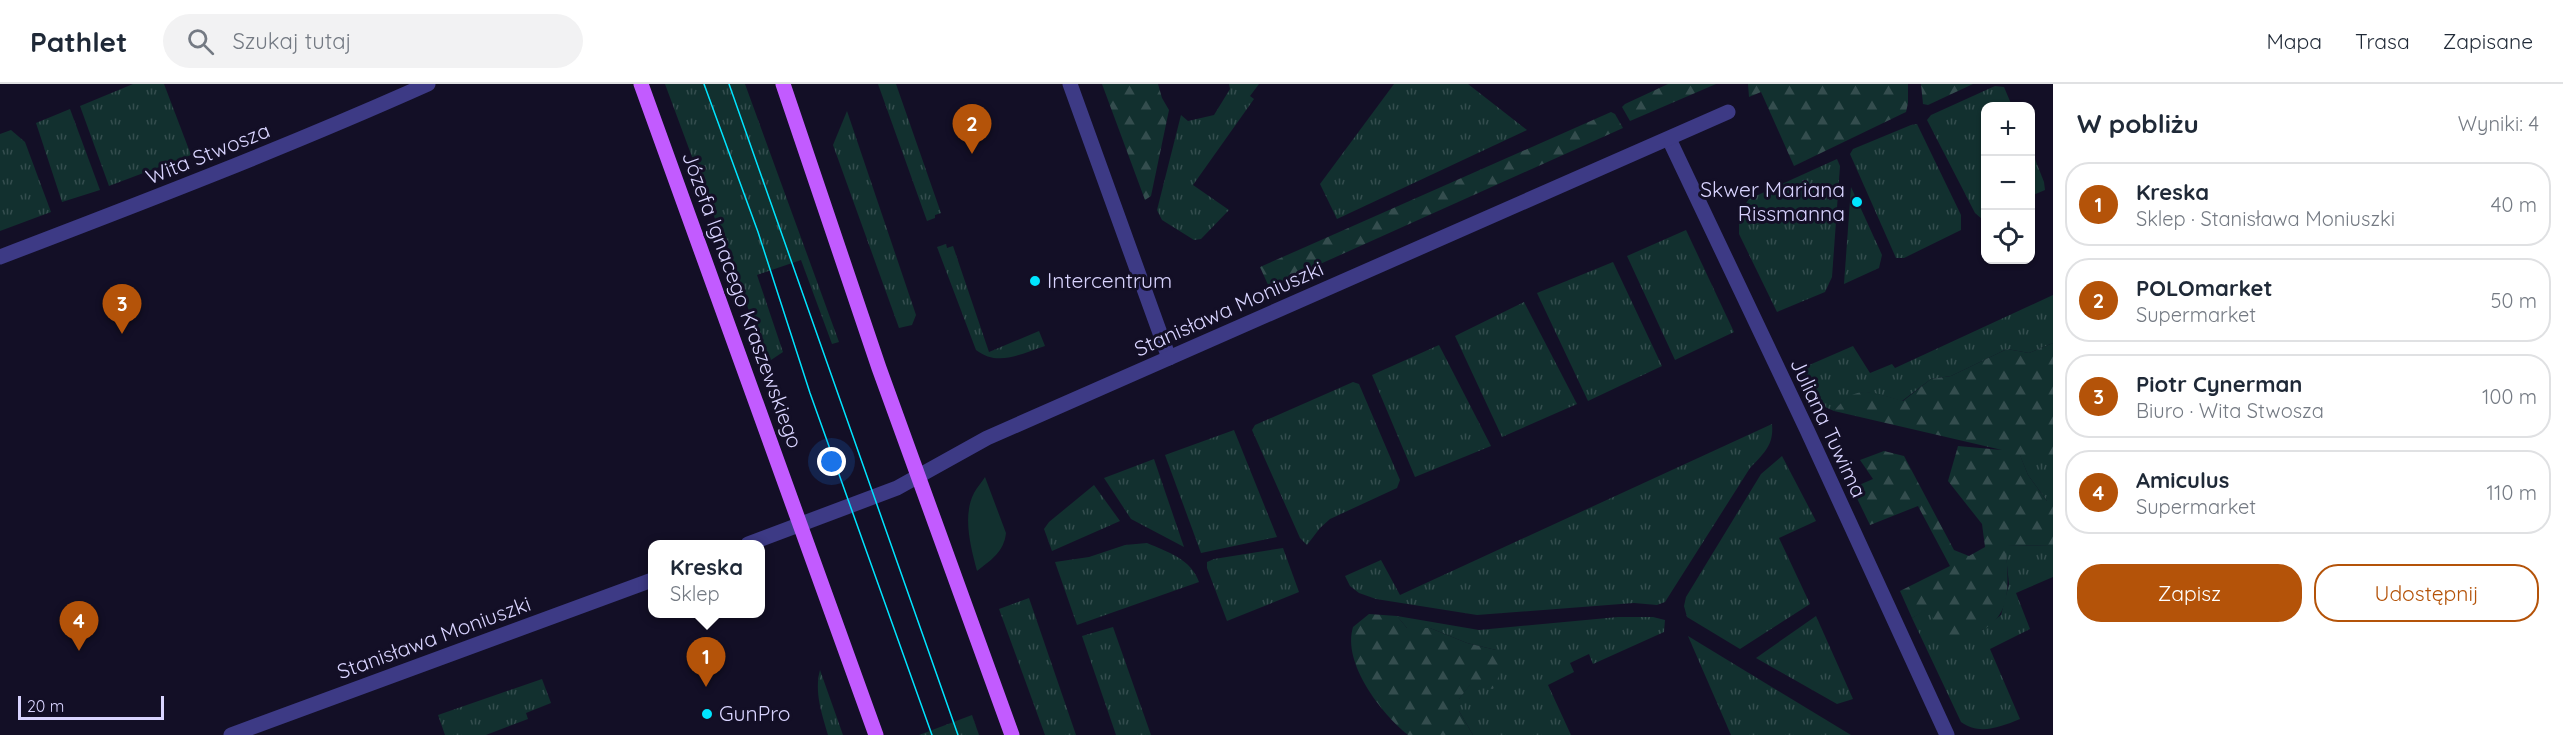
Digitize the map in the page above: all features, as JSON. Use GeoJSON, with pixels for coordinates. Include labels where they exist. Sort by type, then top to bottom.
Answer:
{"type":"FeatureCollection","features":[{"type":"Feature","properties":{"kind":"main road","name":"Józefa Ignacego Kraszewskiego"},"geometry":{"type":"LineString","coordinates":[[641,84],[876,735]]}},
{"type":"Feature","properties":{"kind":"main road"},"geometry":{"type":"LineString","coordinates":[[783,84],[918,478],[1012,735]]}},
{"type":"Feature","properties":{"kind":"street","name":"Wita Stwosza"},"geometry":{"type":"LineString","coordinates":[[0,257],[207,178],[327,129],[428,84]]}},
{"type":"Feature","properties":{"kind":"street"},"geometry":{"type":"LineString","coordinates":[[1070,84],[1169,358]]}},
{"type":"Feature","properties":{"kind":"street","name":"Stanisława Moniuszki"},"geometry":{"type":"LineString","coordinates":[[758,540],[875,497],[918,478],[987,438],[1728,112]]}},
{"type":"Feature","properties":{"kind":"street","name":"Juliana Tuwima"},"geometry":{"type":"LineString","coordinates":[[1669,139],[1947,735]]}},
{"type":"Feature","properties":{"kind":"street","name":"Stanisława Moniuszki"},"geometry":{"type":"LineString","coordinates":[[231,735],[648,581]]}},
{"type":"Feature","properties":{"kind":"green space"},"geometry":{"type":"Polygon","coordinates":[[[133,84],[164,84],[191,155],[109,186],[80,106],[133,84]]]}},
{"type":"Feature","properties":{"kind":"green space"},"geometry":{"type":"Polygon","coordinates":[[[665,84],[745,84],[839,342],[832,344],[801,260],[757,275],[783,352],[768,362],[665,84]]]}},
{"type":"Feature","properties":{"kind":"green space"},"geometry":{"type":"Polygon","coordinates":[[[878,84],[896,84],[941,213],[935,215],[935,218],[927,221],[878,84]]]}},
{"type":"Feature","properties":{"kind":"green space"},"geometry":{"type":"Polygon","coordinates":[[[1102,84],[1158,84],[1169,110],[1151,196],[1145,200],[1102,84]]]}},
{"type":"Feature","properties":{"kind":"green space"},"geometry":{"type":"Polygon","coordinates":[[[1229,84],[1259,84],[1250,96],[1254,99],[1193,185],[1229,210],[1201,239],[1194,240],[1162,220],[1157,210],[1181,115],[1188,121],[1214,115],[1230,89],[1229,84]]]}},
{"type":"Feature","properties":{"kind":"green space"},"geometry":{"type":"Polygon","coordinates":[[[1394,84],[1468,84],[1527,130],[1337,219],[1320,184],[1394,84]]]}},
{"type":"Feature","properties":{"kind":"green space"},"geometry":{"type":"Polygon","coordinates":[[[1668,84],[1716,84],[1630,121],[1622,107],[1625,104],[1668,84]]]}},
{"type":"Feature","properties":{"kind":"green space"},"geometry":{"type":"Polygon","coordinates":[[[1748,84],[1908,84],[1908,103],[1906,112],[1794,166],[1761,92],[1749,97],[1748,84]]]}},
{"type":"Feature","properties":{"kind":"green space"},"geometry":{"type":"Polygon","coordinates":[[[1921,84],[1973,84],[1928,105],[1923,104],[1921,84]]]}},
{"type":"Feature","properties":{"kind":"green space"},"geometry":{"type":"Polygon","coordinates":[[[1995,86],[2004,87],[2010,102],[1981,102],[1981,218],[1975,213],[1927,120],[1931,115],[1995,86]]]}},
{"type":"Feature","properties":{"kind":"green space"},"geometry":{"type":"Polygon","coordinates":[[[70,109],[100,190],[62,202],[36,123],[70,109]]]}},
{"type":"Feature","properties":{"kind":"green space"},"geometry":{"type":"Polygon","coordinates":[[[847,111],[916,315],[912,325],[899,328],[833,145],[847,111]]]}},
{"type":"Feature","properties":{"kind":"green space"},"geometry":{"type":"Polygon","coordinates":[[[1611,112],[1615,114],[1623,128],[1269,287],[1260,267],[1611,112]]]}},
{"type":"Feature","properties":{"kind":"green space"},"geometry":{"type":"Polygon","coordinates":[[[1917,124],[1961,215],[1961,230],[1904,258],[1896,258],[1850,154],[1853,149],[1917,124]]]}},
{"type":"Feature","properties":{"kind":"green space"},"geometry":{"type":"Polygon","coordinates":[[[11,130],[25,142],[51,212],[0,231],[0,134],[11,130]]]}},
{"type":"Feature","properties":{"kind":"green space"},"geometry":{"type":"Polygon","coordinates":[[[1837,159],[1840,166],[1832,277],[1825,292],[1777,312],[1739,234],[1739,213],[1749,199],[1837,159]]]}},
{"type":"Feature","properties":{"kind":"green space"},"geometry":{"type":"Polygon","coordinates":[[[2035,159],[2044,182],[2045,190],[2035,194],[2035,159]]]}},
{"type":"Feature","properties":{"kind":"green space"},"geometry":{"type":"Polygon","coordinates":[[[1851,187],[1882,255],[1879,268],[1844,284],[1851,187]]]}},
{"type":"Feature","properties":{"kind":"green space"},"geometry":{"type":"Polygon","coordinates":[[[1686,230],[1734,332],[1675,360],[1627,256],[1686,230]]]}},
{"type":"Feature","properties":{"kind":"green space"},"geometry":{"type":"Polygon","coordinates":[[[946,244],[947,248],[953,246],[989,352],[1039,331],[1045,346],[1001,358],[993,358],[976,350],[937,247],[946,244]]]}},
{"type":"Feature","properties":{"kind":"green space"},"geometry":{"type":"Polygon","coordinates":[[[1613,262],[1662,366],[1588,401],[1537,293],[1613,262]]]}},
{"type":"Feature","properties":{"kind":"green space"},"geometry":{"type":"Polygon","coordinates":[[[2053,295],[2053,343],[2029,353],[2007,349],[1951,376],[1931,379],[1902,401],[1873,393],[1858,393],[1842,402],[1834,411],[1816,403],[1800,369],[1853,346],[1870,373],[1892,364],[1895,368],[2053,295]]]}},
{"type":"Feature","properties":{"kind":"green space"},"geometry":{"type":"Polygon","coordinates":[[[1524,302],[1577,404],[1502,437],[1455,336],[1524,302]]]}},
{"type":"Feature","properties":{"kind":"green space"},"geometry":{"type":"Polygon","coordinates":[[[2053,343],[2053,462],[2020,455],[2028,475],[2047,501],[2053,501],[2053,545],[2006,546],[2008,582],[2000,614],[1993,623],[1982,630],[1946,640],[1928,609],[1912,618],[1900,591],[1950,566],[1918,506],[1870,525],[1852,488],[1873,479],[1860,460],[1884,451],[1904,456],[1954,550],[1969,556],[1985,547],[1982,524],[1948,481],[1958,446],[2002,450],[1834,411],[1850,396],[1858,393],[1874,393],[1903,401],[1931,379],[1951,376],[2007,349],[2029,353],[2053,343]]]}},
{"type":"Feature","properties":{"kind":"green space"},"geometry":{"type":"Polygon","coordinates":[[[1439,345],[1491,446],[1415,477],[1372,375],[1439,345]]]}},
{"type":"Feature","properties":{"kind":"green space"},"geometry":{"type":"Polygon","coordinates":[[[1353,382],[1359,384],[1400,480],[1397,488],[1330,519],[1307,545],[1300,538],[1252,430],[1255,425],[1353,382]]]}},
{"type":"Feature","properties":{"kind":"green space"},"geometry":{"type":"Polygon","coordinates":[[[1772,424],[1770,443],[1767,448],[1750,468],[1665,602],[1657,605],[1634,603],[1477,615],[1376,599],[1359,593],[1350,586],[1345,576],[1381,560],[1400,595],[1772,424]]]}},
{"type":"Feature","properties":{"kind":"green space"},"geometry":{"type":"Polygon","coordinates":[[[1234,430],[1277,537],[1201,553],[1165,455],[1234,430]]]}},
{"type":"Feature","properties":{"kind":"green space"},"geometry":{"type":"Polygon","coordinates":[[[2019,453],[2053,458],[2053,501],[2047,501],[2028,475],[2019,453]]]}},
{"type":"Feature","properties":{"kind":"green space"},"geometry":{"type":"Polygon","coordinates":[[[1782,456],[1816,521],[1779,538],[1810,604],[1740,649],[1687,617],[1684,606],[1686,597],[1761,474],[1782,456]]]}},
{"type":"Feature","properties":{"kind":"green space"},"geometry":{"type":"Polygon","coordinates":[[[1154,459],[1184,547],[1131,519],[1104,478],[1154,459]]]}},
{"type":"Feature","properties":{"kind":"green space"},"geometry":{"type":"Polygon","coordinates":[[[985,477],[1006,533],[1000,550],[977,571],[968,522],[970,502],[985,477]]]}},
{"type":"Feature","properties":{"kind":"green space"},"geometry":{"type":"Polygon","coordinates":[[[1094,485],[1120,521],[1052,551],[1044,529],[1049,522],[1094,485]]]}},
{"type":"Feature","properties":{"kind":"green space"},"geometry":{"type":"Polygon","coordinates":[[[1147,543],[1185,562],[1199,582],[1077,625],[1055,562],[1089,557],[1125,545],[1147,543]]]}},
{"type":"Feature","properties":{"kind":"green space"},"geometry":{"type":"Polygon","coordinates":[[[2053,545],[2053,577],[2016,593],[2030,629],[1990,649],[2020,719],[1989,729],[1968,726],[1961,722],[1912,618],[1928,608],[1982,630],[2001,615],[2009,584],[2005,546],[2053,545]]]}},
{"type":"Feature","properties":{"kind":"green space"},"geometry":{"type":"Polygon","coordinates":[[[1283,548],[1299,592],[1227,621],[1207,568],[1207,562],[1283,548]]]}},
{"type":"Feature","properties":{"kind":"green space"},"geometry":{"type":"Polygon","coordinates":[[[1029,598],[1076,735],[1045,735],[999,609],[1029,598]]]}},
{"type":"Feature","properties":{"kind":"green space"},"geometry":{"type":"Polygon","coordinates":[[[1369,614],[1397,616],[1407,628],[1430,628],[1467,643],[1496,650],[1502,669],[1493,689],[1470,685],[1459,699],[1459,711],[1473,735],[1408,735],[1386,714],[1366,686],[1353,656],[1351,641],[1353,627],[1369,614]]]}},
{"type":"Feature","properties":{"kind":"green space"},"geometry":{"type":"Polygon","coordinates":[[[1397,616],[1479,630],[1618,617],[1653,617],[1665,620],[1664,632],[1593,664],[1589,654],[1570,663],[1574,672],[1548,685],[1571,735],[1473,735],[1459,711],[1459,699],[1496,650],[1467,643],[1430,628],[1407,628],[1397,616]]]}},
{"type":"Feature","properties":{"kind":"green space"},"geometry":{"type":"Polygon","coordinates":[[[1816,616],[1853,699],[1837,704],[1756,658],[1816,616]]]}},
{"type":"Feature","properties":{"kind":"green space"},"geometry":{"type":"Polygon","coordinates":[[[1113,627],[1151,735],[1116,735],[1082,636],[1113,627]]]}},
{"type":"Feature","properties":{"kind":"green space"},"geometry":{"type":"Polygon","coordinates":[[[1688,636],[1851,735],[1731,735],[1688,636]]]}},
{"type":"Feature","properties":{"kind":"green space"},"geometry":{"type":"Polygon","coordinates":[[[820,670],[843,735],[828,735],[818,695],[820,670]]]}},
{"type":"Feature","properties":{"kind":"green space"},"geometry":{"type":"Polygon","coordinates":[[[542,679],[551,703],[526,713],[528,719],[486,735],[445,735],[438,715],[542,679]]]}},
{"type":"Feature","properties":{"kind":"green space"},"geometry":{"type":"Polygon","coordinates":[[[972,715],[979,735],[919,735],[972,715]]]}},
{"type":"Feature","properties":{"kind":"tram line"},"geometry":{"type":"LineString","coordinates":[[704,84],[758,232],[810,393],[932,735]]}},
{"type":"Feature","properties":{"kind":"tram line"},"geometry":{"type":"LineString","coordinates":[[729,84],[958,735]]}},
{"type":"Feature","properties":{"kind":"place","name":"POLOmarket"},"geometry":{"type":"Point","coordinates":[972,154]}},
{"type":"Feature","properties":{"kind":"place","name":"Skwer Mariana Rissmanna"},"geometry":{"type":"Point","coordinates":[1857,202]}},
{"type":"Feature","properties":{"kind":"place","name":"Intercentrum"},"geometry":{"type":"Point","coordinates":[1035,281]}},
{"type":"Feature","properties":{"kind":"place","name":"Piotr Cynerman"},"geometry":{"type":"Point","coordinates":[122,334]}},
{"type":"Feature","properties":{"kind":"place","name":"Amiculus"},"geometry":{"type":"Point","coordinates":[79,651]}},
{"type":"Feature","properties":{"kind":"place","name":"Kreska"},"geometry":{"type":"Point","coordinates":[706,687]}},
{"type":"Feature","properties":{"kind":"place","name":"GunPro"},"geometry":{"type":"Point","coordinates":[707,714]}}]}
